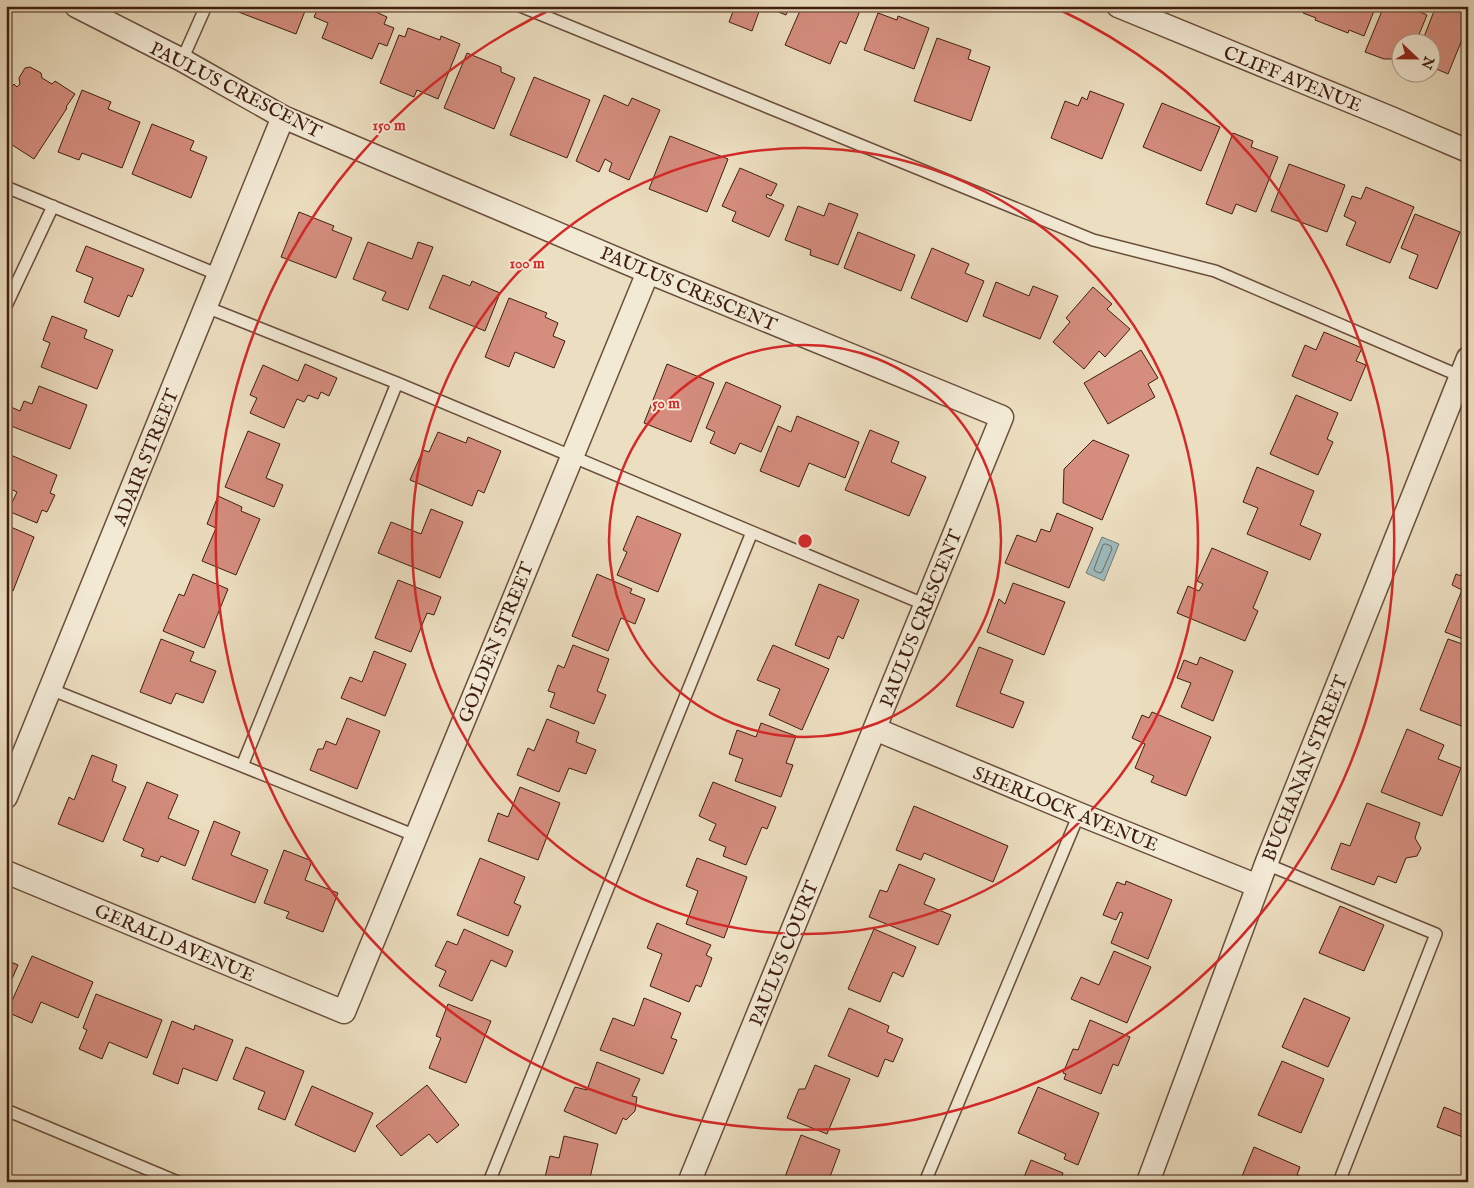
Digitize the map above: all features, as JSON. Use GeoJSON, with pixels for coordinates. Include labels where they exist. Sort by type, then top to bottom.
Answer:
{"type":"FeatureCollection","features":[{"type":"Feature","properties":{"kind":"street","name":"PAULUS CRESCENT"},"geometry":{"type":"LineString","coordinates":[[76,6],[182,60],[282,116],[648,272],[1002,417],[875,729]]}},
{"type":"Feature","properties":{"kind":"street","name":"CLIFF AVENUE"},"geometry":{"type":"LineString","coordinates":[[1118,6],[1166,15],[1382,114],[1468,151]]}},
{"type":"Feature","properties":{"kind":"street","name":"ADAIR STREET"},"geometry":{"type":"LineString","coordinates":[[6,797],[282,116]]}},
{"type":"Feature","properties":{"kind":"street","name":"GOLDEN STREET"},"geometry":{"type":"LineString","coordinates":[[344,1012],[648,272]]}},
{"type":"Feature","properties":{"kind":"street","name":"BUCHANAN STREET"},"geometry":{"type":"LineString","coordinates":[[1148,1182],[1266,864],[1464,367]]}},
{"type":"Feature","properties":{"kind":"street","name":"SHERLOCK AVENUE"},"geometry":{"type":"LineString","coordinates":[[875,729],[1258,886]]}},
{"type":"Feature","properties":{"kind":"street","name":"PAULUS COURT"},"geometry":{"type":"LineString","coordinates":[[691,1178],[875,729]]}},
{"type":"Feature","properties":{"kind":"street","name":"GERALD AVENUE"},"geometry":{"type":"LineString","coordinates":[[6,872],[344,1012]]}},
{"type":"Feature","properties":{"kind":"lane"},"geometry":{"type":"LineString","coordinates":[[182,60],[206,6]]}},
{"type":"Feature","properties":{"kind":"lane"},"geometry":{"type":"LineString","coordinates":[[520,6],[1093,240],[1215,271],[1464,367]]}},
{"type":"Feature","properties":{"kind":"lane"},"geometry":{"type":"LineString","coordinates":[[6,187],[219,275]]}},
{"type":"Feature","properties":{"kind":"lane"},"geometry":{"type":"LineString","coordinates":[[6,306],[53,206]]}},
{"type":"Feature","properties":{"kind":"lane"},"geometry":{"type":"LineString","coordinates":[[206,307],[397,384],[926,606]]}},
{"type":"Feature","properties":{"kind":"lane"},"geometry":{"type":"LineString","coordinates":[[242,766],[397,384]]}},
{"type":"Feature","properties":{"kind":"lane"},"geometry":{"type":"LineString","coordinates":[[489,1182],[752,532]]}},
{"type":"Feature","properties":{"kind":"lane"},"geometry":{"type":"LineString","coordinates":[[50,689],[416,836]]}},
{"type":"Feature","properties":{"kind":"lane"},"geometry":{"type":"LineString","coordinates":[[925,1182],[1079,814]]}},
{"type":"Feature","properties":{"kind":"lane"},"geometry":{"type":"LineString","coordinates":[[1266,864],[1436,934],[1339,1182]]}},
{"type":"Feature","properties":{"kind":"lane"},"geometry":{"type":"LineString","coordinates":[[6,1110],[178,1182]]}},
{"type":"Feature","properties":{"kind":"water"},"geometry":{"type":"Polygon","coordinates":[[[1102,537],[1119,544],[1104,581],[1086,573],[1102,537]]]}},
{"type":"Feature","properties":{"kind":"building"},"geometry":{"type":"Polygon","coordinates":[[[229,6],[307,6],[296,34],[228,8],[229,6]]]}},
{"type":"Feature","properties":{"kind":"building"},"geometry":{"type":"Polygon","coordinates":[[[319,6],[366,6],[387,17],[384,24],[394,28],[387,46],[379,43],[372,59],[322,38],[328,23],[314,17],[319,6]]]}},
{"type":"Feature","properties":{"kind":"building"},"geometry":{"type":"Polygon","coordinates":[[[735,6],[761,6],[752,31],[729,22],[735,6]]]}},
{"type":"Feature","properties":{"kind":"building"},"geometry":{"type":"Polygon","coordinates":[[[763,6],[790,6],[786,15],[763,6]]]}},
{"type":"Feature","properties":{"kind":"building"},"geometry":{"type":"Polygon","coordinates":[[[802,6],[862,6],[846,44],[840,41],[830,64],[785,45],[802,6]]]}},
{"type":"Feature","properties":{"kind":"building"},"geometry":{"type":"Polygon","coordinates":[[[1306,6],[1376,6],[1364,36],[1349,30],[1348,33],[1315,20],[1316,18],[1303,13],[1306,6]]]}},
{"type":"Feature","properties":{"kind":"building"},"geometry":{"type":"Polygon","coordinates":[[[1384,6],[1415,6],[1414,9],[1427,15],[1420,32],[1392,32],[1392,59],[1384,59],[1365,52],[1384,6]]]}},
{"type":"Feature","properties":{"kind":"building"},"geometry":{"type":"Polygon","coordinates":[[[1436,6],[1468,6],[1468,25],[1448,74],[1442,71],[1442,32],[1426,32],[1436,6]]]}},
{"type":"Feature","properties":{"kind":"building"},"geometry":{"type":"Polygon","coordinates":[[[878,13],[897,20],[898,16],[929,28],[914,69],[864,50],[878,13]]]}},
{"type":"Feature","properties":{"kind":"building"},"geometry":{"type":"Polygon","coordinates":[[[408,28],[440,40],[441,36],[460,44],[438,99],[417,90],[414,97],[380,83],[399,35],[405,37],[408,28]]]}},
{"type":"Feature","properties":{"kind":"building"},"geometry":{"type":"Polygon","coordinates":[[[937,38],[971,50],[968,59],[990,67],[971,121],[914,101],[937,38]]]}},
{"type":"Feature","properties":{"kind":"building"},"geometry":{"type":"Polygon","coordinates":[[[467,53],[501,67],[501,72],[515,78],[494,129],[444,108],[467,53]]]}},
{"type":"Feature","properties":{"kind":"building"},"geometry":{"type":"Polygon","coordinates":[[[30,67],[41,73],[42,78],[52,84],[55,81],[75,94],[34,159],[6,141],[6,103],[8,100],[6,96],[14,84],[17,87],[20,84],[19,78],[25,68],[30,67]]]}},
{"type":"Feature","properties":{"kind":"building"},"geometry":{"type":"Polygon","coordinates":[[[534,77],[590,100],[567,158],[510,135],[534,77]]]}},
{"type":"Feature","properties":{"kind":"building"},"geometry":{"type":"Polygon","coordinates":[[[82,90],[111,102],[108,109],[140,122],[122,168],[82,153],[79,160],[58,152],[82,90]]]}},
{"type":"Feature","properties":{"kind":"building"},"geometry":{"type":"Polygon","coordinates":[[[1090,91],[1124,104],[1102,159],[1051,138],[1065,101],[1078,106],[1082,97],[1087,100],[1090,91]]]}},
{"type":"Feature","properties":{"kind":"building"},"geometry":{"type":"Polygon","coordinates":[[[604,95],[628,106],[632,98],[660,110],[629,180],[609,171],[612,163],[605,159],[599,172],[576,161],[604,95]]]}},
{"type":"Feature","properties":{"kind":"building"},"geometry":{"type":"Polygon","coordinates":[[[1162,103],[1220,127],[1201,171],[1143,147],[1162,103]]]}},
{"type":"Feature","properties":{"kind":"building"},"geometry":{"type":"Polygon","coordinates":[[[152,124],[194,141],[190,150],[207,157],[191,198],[132,174],[152,124]]]}},
{"type":"Feature","properties":{"kind":"building"},"geometry":{"type":"Polygon","coordinates":[[[1233,133],[1253,141],[1251,147],[1278,157],[1256,212],[1236,204],[1232,214],[1206,204],[1233,133]]]}},
{"type":"Feature","properties":{"kind":"building"},"geometry":{"type":"Polygon","coordinates":[[[670,136],[728,159],[707,212],[649,189],[670,136]]]}},
{"type":"Feature","properties":{"kind":"building"},"geometry":{"type":"Polygon","coordinates":[[[1289,164],[1345,185],[1327,232],[1271,211],[1289,164]]]}},
{"type":"Feature","properties":{"kind":"building"},"geometry":{"type":"Polygon","coordinates":[[[740,168],[777,184],[771,196],[767,194],[766,197],[784,205],[769,237],[732,221],[736,212],[722,206],[740,168]]]}},
{"type":"Feature","properties":{"kind":"building"},"geometry":{"type":"Polygon","coordinates":[[[1366,187],[1414,207],[1390,263],[1346,245],[1356,222],[1344,216],[1352,196],[1361,199],[1366,187]]]}},
{"type":"Feature","properties":{"kind":"building"},"geometry":{"type":"Polygon","coordinates":[[[829,203],[858,214],[838,265],[810,255],[811,250],[785,240],[798,206],[824,216],[829,203]]]}},
{"type":"Feature","properties":{"kind":"building"},"geometry":{"type":"Polygon","coordinates":[[[299,212],[334,226],[332,230],[352,238],[336,278],[281,257],[299,212]]]}},
{"type":"Feature","properties":{"kind":"building"},"geometry":{"type":"Polygon","coordinates":[[[1415,214],[1460,232],[1437,289],[1409,278],[1418,255],[1401,248],[1415,214]]]}},
{"type":"Feature","properties":{"kind":"building"},"geometry":{"type":"Polygon","coordinates":[[[858,232],[915,255],[901,291],[844,268],[858,232]]]}},
{"type":"Feature","properties":{"kind":"building"},"geometry":{"type":"Polygon","coordinates":[[[368,242],[412,259],[418,242],[433,247],[408,310],[382,300],[386,292],[353,279],[368,242]]]}},
{"type":"Feature","properties":{"kind":"building"},"geometry":{"type":"Polygon","coordinates":[[[86,246],[144,269],[132,297],[128,295],[119,317],[84,302],[93,278],[76,271],[86,246]]]}},
{"type":"Feature","properties":{"kind":"building"},"geometry":{"type":"Polygon","coordinates":[[[932,248],[969,264],[965,273],[984,281],[967,322],[911,298],[932,248]]]}},
{"type":"Feature","properties":{"kind":"building"},"geometry":{"type":"Polygon","coordinates":[[[443,275],[470,286],[472,281],[500,293],[485,331],[429,308],[443,275]]]}},
{"type":"Feature","properties":{"kind":"building"},"geometry":{"type":"Polygon","coordinates":[[[996,282],[1029,296],[1033,286],[1058,296],[1040,339],[983,316],[996,282]]]}},
{"type":"Feature","properties":{"kind":"building"},"geometry":{"type":"Polygon","coordinates":[[[1093,287],[1112,304],[1107,309],[1130,329],[1105,357],[1099,351],[1084,369],[1053,342],[1070,322],[1066,318],[1093,287]]]}},
{"type":"Feature","properties":{"kind":"building"},"geometry":{"type":"Polygon","coordinates":[[[509,298],[547,313],[545,317],[558,323],[553,336],[565,341],[554,368],[515,352],[509,367],[485,357],[509,298]]]}},
{"type":"Feature","properties":{"kind":"building"},"geometry":{"type":"Polygon","coordinates":[[[52,316],[87,330],[84,338],[113,350],[97,389],[41,367],[50,343],[43,340],[52,316]]]}},
{"type":"Feature","properties":{"kind":"building"},"geometry":{"type":"Polygon","coordinates":[[[1324,332],[1362,348],[1356,361],[1366,365],[1351,401],[1292,376],[1305,345],[1316,350],[1324,332]]]}},
{"type":"Feature","properties":{"kind":"building"},"geometry":{"type":"Polygon","coordinates":[[[1141,350],[1158,378],[1148,384],[1155,397],[1108,424],[1084,383],[1141,350]]]}},
{"type":"Feature","properties":{"kind":"building"},"geometry":{"type":"Polygon","coordinates":[[[305,364],[337,378],[329,396],[321,392],[318,399],[308,395],[304,402],[297,399],[284,428],[250,413],[257,398],[250,395],[263,365],[298,381],[305,364]]]}},
{"type":"Feature","properties":{"kind":"building"},"geometry":{"type":"Polygon","coordinates":[[[667,364],[714,383],[691,442],[644,423],[667,364]]]}},
{"type":"Feature","properties":{"kind":"building"},"geometry":{"type":"Polygon","coordinates":[[[726,382],[781,406],[761,452],[740,443],[735,454],[710,443],[715,432],[706,428],[726,382]]]}},
{"type":"Feature","properties":{"kind":"building"},"geometry":{"type":"Polygon","coordinates":[[[39,386],[87,405],[70,449],[6,424],[11,407],[20,411],[24,401],[32,404],[39,386]]]}},
{"type":"Feature","properties":{"kind":"building"},"geometry":{"type":"Polygon","coordinates":[[[1296,395],[1338,413],[1327,439],[1333,442],[1318,475],[1270,454],[1296,395]]]}},
{"type":"Feature","properties":{"kind":"building"},"geometry":{"type":"Polygon","coordinates":[[[797,416],[859,442],[845,478],[809,463],[799,487],[760,471],[778,426],[791,432],[797,416]]]}},
{"type":"Feature","properties":{"kind":"building"},"geometry":{"type":"Polygon","coordinates":[[[870,430],[899,442],[891,462],[926,477],[909,516],[845,490],[870,430]]]}},
{"type":"Feature","properties":{"kind":"building"},"geometry":{"type":"Polygon","coordinates":[[[248,431],[280,444],[266,478],[283,485],[274,507],[225,487],[248,431]]]}},
{"type":"Feature","properties":{"kind":"building"},"geometry":{"type":"Polygon","coordinates":[[[438,432],[466,443],[468,437],[501,451],[484,493],[478,490],[472,506],[410,480],[423,450],[429,452],[438,432]]]}},
{"type":"Feature","properties":{"kind":"building"},"geometry":{"type":"Polygon","coordinates":[[[1093,440],[1129,455],[1102,520],[1063,503],[1064,469],[1093,440]]]}},
{"type":"Feature","properties":{"kind":"building"},"geometry":{"type":"Polygon","coordinates":[[[6,453],[57,475],[50,493],[55,495],[47,512],[42,510],[37,523],[8,511],[17,492],[6,487],[6,453]]]}},
{"type":"Feature","properties":{"kind":"building"},"geometry":{"type":"Polygon","coordinates":[[[1257,467],[1314,491],[1300,525],[1321,534],[1310,560],[1247,534],[1258,508],[1243,502],[1257,467]]]}},
{"type":"Feature","properties":{"kind":"building"},"geometry":{"type":"Polygon","coordinates":[[[218,496],[242,507],[241,511],[260,519],[236,575],[202,561],[216,528],[207,524],[218,496]]]}},
{"type":"Feature","properties":{"kind":"building"},"geometry":{"type":"Polygon","coordinates":[[[431,509],[463,522],[440,578],[378,553],[391,522],[421,534],[431,509]]]}},
{"type":"Feature","properties":{"kind":"building"},"geometry":{"type":"Polygon","coordinates":[[[1057,513],[1093,528],[1069,588],[1005,563],[1017,535],[1036,542],[1041,529],[1050,532],[1057,513]]]}},
{"type":"Feature","properties":{"kind":"building"},"geometry":{"type":"Polygon","coordinates":[[[637,516],[681,534],[658,592],[617,575],[627,552],[623,550],[637,516]]]}},
{"type":"Feature","properties":{"kind":"building"},"geometry":{"type":"Polygon","coordinates":[[[6,525],[34,537],[13,591],[6,588],[6,525]]]}},
{"type":"Feature","properties":{"kind":"building"},"geometry":{"type":"Polygon","coordinates":[[[1212,548],[1268,572],[1253,608],[1258,611],[1245,641],[1177,613],[1188,586],[1199,591],[1203,584],[1197,581],[1212,548]]]}},
{"type":"Feature","properties":{"kind":"building"},"geometry":{"type":"Polygon","coordinates":[[[1468,557],[1468,641],[1445,632],[1462,590],[1452,585],[1456,574],[1461,576],[1468,557]]]}},
{"type":"Feature","properties":{"kind":"building"},"geometry":{"type":"Polygon","coordinates":[[[193,574],[228,589],[204,648],[163,631],[179,594],[184,596],[193,574]]]}},
{"type":"Feature","properties":{"kind":"building"},"geometry":{"type":"Polygon","coordinates":[[[597,574],[632,589],[630,593],[645,599],[635,624],[621,618],[608,651],[572,636],[597,574]]]}},
{"type":"Feature","properties":{"kind":"building"},"geometry":{"type":"Polygon","coordinates":[[[398,580],[441,597],[434,615],[427,613],[411,652],[375,638],[398,580]]]}},
{"type":"Feature","properties":{"kind":"building"},"geometry":{"type":"Polygon","coordinates":[[[1013,583],[1065,602],[1044,655],[987,632],[999,599],[1005,604],[1013,583]]]}},
{"type":"Feature","properties":{"kind":"building"},"geometry":{"type":"Polygon","coordinates":[[[819,584],[859,600],[843,639],[838,636],[829,659],[795,645],[819,584]]]}},
{"type":"Feature","properties":{"kind":"building"},"geometry":{"type":"Polygon","coordinates":[[[161,639],[194,652],[190,661],[216,671],[203,703],[176,693],[171,704],[140,692],[161,639]]]}},
{"type":"Feature","properties":{"kind":"building"},"geometry":{"type":"Polygon","coordinates":[[[1448,639],[1468,646],[1468,717],[1464,727],[1420,710],[1448,639]]]}},
{"type":"Feature","properties":{"kind":"building"},"geometry":{"type":"Polygon","coordinates":[[[573,645],[609,659],[597,691],[606,695],[594,724],[550,707],[555,693],[548,691],[558,665],[564,668],[573,645]]]}},
{"type":"Feature","properties":{"kind":"building"},"geometry":{"type":"Polygon","coordinates":[[[773,645],[829,669],[802,730],[769,715],[780,689],[757,680],[773,645]]]}},
{"type":"Feature","properties":{"kind":"building"},"geometry":{"type":"Polygon","coordinates":[[[979,647],[1013,660],[1000,693],[1024,702],[1013,728],[956,706],[979,647]]]}},
{"type":"Feature","properties":{"kind":"building"},"geometry":{"type":"Polygon","coordinates":[[[374,651],[406,664],[385,716],[341,698],[350,677],[362,682],[374,651]]]}},
{"type":"Feature","properties":{"kind":"building"},"geometry":{"type":"Polygon","coordinates":[[[1200,657],[1233,671],[1213,721],[1181,707],[1191,683],[1177,678],[1184,660],[1197,665],[1200,657]]]}},
{"type":"Feature","properties":{"kind":"building"},"geometry":{"type":"Polygon","coordinates":[[[1152,712],[1211,737],[1186,796],[1151,782],[1154,776],[1135,768],[1145,744],[1132,738],[1142,715],[1149,718],[1152,712]]]}},
{"type":"Feature","properties":{"kind":"building"},"geometry":{"type":"Polygon","coordinates":[[[347,718],[380,731],[357,789],[310,770],[318,749],[323,749],[326,741],[336,745],[347,718]]]}},
{"type":"Feature","properties":{"kind":"building"},"geometry":{"type":"Polygon","coordinates":[[[547,719],[579,732],[576,742],[596,750],[586,774],[569,768],[559,792],[517,775],[528,748],[534,751],[547,719]]]}},
{"type":"Feature","properties":{"kind":"building"},"geometry":{"type":"Polygon","coordinates":[[[761,723],[796,736],[786,763],[793,765],[781,797],[735,781],[743,759],[729,754],[737,730],[756,737],[761,723]]]}},
{"type":"Feature","properties":{"kind":"building"},"geometry":{"type":"Polygon","coordinates":[[[1407,729],[1444,745],[1438,759],[1461,768],[1442,816],[1381,792],[1407,729]]]}},
{"type":"Feature","properties":{"kind":"building"},"geometry":{"type":"Polygon","coordinates":[[[92,755],[117,765],[112,781],[126,787],[103,842],[58,824],[69,797],[74,800],[92,755]]]}},
{"type":"Feature","properties":{"kind":"building"},"geometry":{"type":"Polygon","coordinates":[[[147,782],[178,795],[168,818],[199,831],[185,866],[161,856],[158,862],[141,856],[144,849],[123,840],[147,782]]]}},
{"type":"Feature","properties":{"kind":"building"},"geometry":{"type":"Polygon","coordinates":[[[713,782],[776,807],[767,829],[762,827],[746,865],[723,856],[726,847],[709,840],[716,824],[699,816],[713,782]]]}},
{"type":"Feature","properties":{"kind":"building"},"geometry":{"type":"Polygon","coordinates":[[[520,787],[560,803],[538,860],[488,841],[498,813],[508,817],[520,787]]]}},
{"type":"Feature","properties":{"kind":"building"},"geometry":{"type":"Polygon","coordinates":[[[1367,803],[1420,823],[1415,838],[1421,848],[1417,856],[1406,858],[1396,883],[1378,876],[1374,885],[1331,869],[1341,843],[1350,846],[1367,803]]]}},
{"type":"Feature","properties":{"kind":"building"},"geometry":{"type":"Polygon","coordinates":[[[914,806],[1008,846],[993,882],[924,853],[921,860],[896,850],[914,806]]]}},
{"type":"Feature","properties":{"kind":"building"},"geometry":{"type":"Polygon","coordinates":[[[214,821],[240,832],[231,855],[268,870],[255,903],[192,879],[214,821]]]}},
{"type":"Feature","properties":{"kind":"building"},"geometry":{"type":"Polygon","coordinates":[[[284,850],[312,861],[305,880],[338,893],[323,932],[286,918],[289,912],[264,903],[284,850]]]}},
{"type":"Feature","properties":{"kind":"building"},"geometry":{"type":"Polygon","coordinates":[[[480,858],[525,877],[514,903],[521,906],[508,936],[457,915],[480,858]]]}},
{"type":"Feature","properties":{"kind":"building"},"geometry":{"type":"Polygon","coordinates":[[[697,858],[747,877],[724,938],[686,924],[698,891],[686,886],[697,858]]]}},
{"type":"Feature","properties":{"kind":"building"},"geometry":{"type":"Polygon","coordinates":[[[899,864],[935,879],[924,904],[951,915],[938,945],[869,917],[880,890],[887,892],[899,864]]]}},
{"type":"Feature","properties":{"kind":"building"},"geometry":{"type":"Polygon","coordinates":[[[1126,881],[1172,900],[1148,959],[1111,943],[1123,913],[1120,912],[1116,920],[1103,915],[1117,882],[1125,885],[1126,881]]]}},
{"type":"Feature","properties":{"kind":"building"},"geometry":{"type":"Polygon","coordinates":[[[1340,906],[1384,925],[1364,971],[1319,953],[1340,906]]]}},
{"type":"Feature","properties":{"kind":"building"},"geometry":{"type":"Polygon","coordinates":[[[657,923],[711,945],[706,955],[712,958],[701,987],[696,985],[689,1002],[650,986],[662,954],[647,948],[657,923]]]}},
{"type":"Feature","properties":{"kind":"building"},"geometry":{"type":"Polygon","coordinates":[[[464,929],[513,951],[506,967],[491,960],[472,1001],[439,986],[446,971],[435,966],[447,941],[457,945],[464,929]]]}},
{"type":"Feature","properties":{"kind":"building"},"geometry":{"type":"Polygon","coordinates":[[[874,929],[916,947],[903,977],[893,972],[880,1002],[848,989],[874,929]]]}},
{"type":"Feature","properties":{"kind":"building"},"geometry":{"type":"Polygon","coordinates":[[[1114,951],[1151,967],[1127,1023],[1071,999],[1081,977],[1099,985],[1114,951]]]}},
{"type":"Feature","properties":{"kind":"building"},"geometry":{"type":"Polygon","coordinates":[[[32,956],[93,982],[78,1018],[41,1002],[32,1023],[7,1012],[32,956]]]}},
{"type":"Feature","properties":{"kind":"building"},"geometry":{"type":"Polygon","coordinates":[[[6,960],[18,965],[6,993],[6,960]]]}},
{"type":"Feature","properties":{"kind":"building"},"geometry":{"type":"Polygon","coordinates":[[[96,994],[162,1020],[147,1058],[109,1042],[102,1059],[79,1049],[87,1030],[83,1028],[96,994]]]}},
{"type":"Feature","properties":{"kind":"building"},"geometry":{"type":"Polygon","coordinates":[[[644,998],[681,1013],[671,1038],[677,1040],[663,1074],[600,1050],[613,1018],[634,1026],[644,998]]]}},
{"type":"Feature","properties":{"kind":"building"},"geometry":{"type":"Polygon","coordinates":[[[1304,998],[1350,1018],[1328,1067],[1282,1047],[1304,998]]]}},
{"type":"Feature","properties":{"kind":"building"},"geometry":{"type":"Polygon","coordinates":[[[448,1004],[491,1021],[466,1083],[429,1068],[441,1038],[436,1036],[448,1004]]]}},
{"type":"Feature","properties":{"kind":"building"},"geometry":{"type":"Polygon","coordinates":[[[849,1008],[889,1026],[887,1032],[903,1039],[893,1062],[885,1059],[878,1077],[828,1056],[849,1008]]]}},
{"type":"Feature","properties":{"kind":"building"},"geometry":{"type":"Polygon","coordinates":[[[1090,1020],[1130,1037],[1118,1066],[1113,1064],[1101,1094],[1064,1079],[1066,1074],[1063,1073],[1073,1049],[1078,1050],[1090,1020]]]}},
{"type":"Feature","properties":{"kind":"building"},"geometry":{"type":"Polygon","coordinates":[[[172,1021],[194,1030],[195,1025],[233,1040],[217,1081],[183,1068],[178,1084],[153,1074],[172,1021]]]}},
{"type":"Feature","properties":{"kind":"building"},"geometry":{"type":"Polygon","coordinates":[[[246,1047],[304,1071],[285,1120],[258,1109],[265,1092],[233,1079],[246,1047]]]}},
{"type":"Feature","properties":{"kind":"building"},"geometry":{"type":"Polygon","coordinates":[[[1282,1061],[1324,1079],[1301,1133],[1258,1115],[1282,1061]]]}},
{"type":"Feature","properties":{"kind":"building"},"geometry":{"type":"Polygon","coordinates":[[[597,1062],[640,1079],[632,1096],[637,1097],[635,1111],[626,1120],[623,1118],[616,1134],[564,1111],[575,1087],[587,1090],[597,1062]]]}},
{"type":"Feature","properties":{"kind":"building"},"geometry":{"type":"Polygon","coordinates":[[[815,1065],[850,1079],[827,1134],[787,1118],[799,1089],[805,1089],[815,1065]]]}},
{"type":"Feature","properties":{"kind":"building"},"geometry":{"type":"Polygon","coordinates":[[[427,1085],[459,1125],[437,1143],[429,1134],[401,1156],[376,1126],[427,1085]]]}},
{"type":"Feature","properties":{"kind":"building"},"geometry":{"type":"Polygon","coordinates":[[[312,1086],[373,1113],[355,1152],[295,1125],[312,1086]]]}},
{"type":"Feature","properties":{"kind":"building"},"geometry":{"type":"Polygon","coordinates":[[[1038,1087],[1099,1113],[1078,1165],[1064,1159],[1066,1154],[1018,1133],[1038,1087]]]}},
{"type":"Feature","properties":{"kind":"building"},"geometry":{"type":"Polygon","coordinates":[[[1444,1107],[1468,1117],[1468,1139],[1437,1127],[1444,1107]]]}},
{"type":"Feature","properties":{"kind":"building"},"geometry":{"type":"Polygon","coordinates":[[[801,1135],[840,1150],[828,1182],[783,1182],[801,1135]]]}},
{"type":"Feature","properties":{"kind":"building"},"geometry":{"type":"Polygon","coordinates":[[[564,1136],[598,1144],[589,1182],[544,1182],[550,1156],[559,1158],[564,1136]]]}},
{"type":"Feature","properties":{"kind":"building"},"geometry":{"type":"Polygon","coordinates":[[[1254,1147],[1300,1167],[1297,1175],[1305,1178],[1303,1182],[1240,1181],[1254,1147]]]}},
{"type":"Feature","properties":{"kind":"building"},"geometry":{"type":"Polygon","coordinates":[[[1031,1160],[1063,1173],[1060,1182],[1022,1182],[1031,1160]]]}}]}
